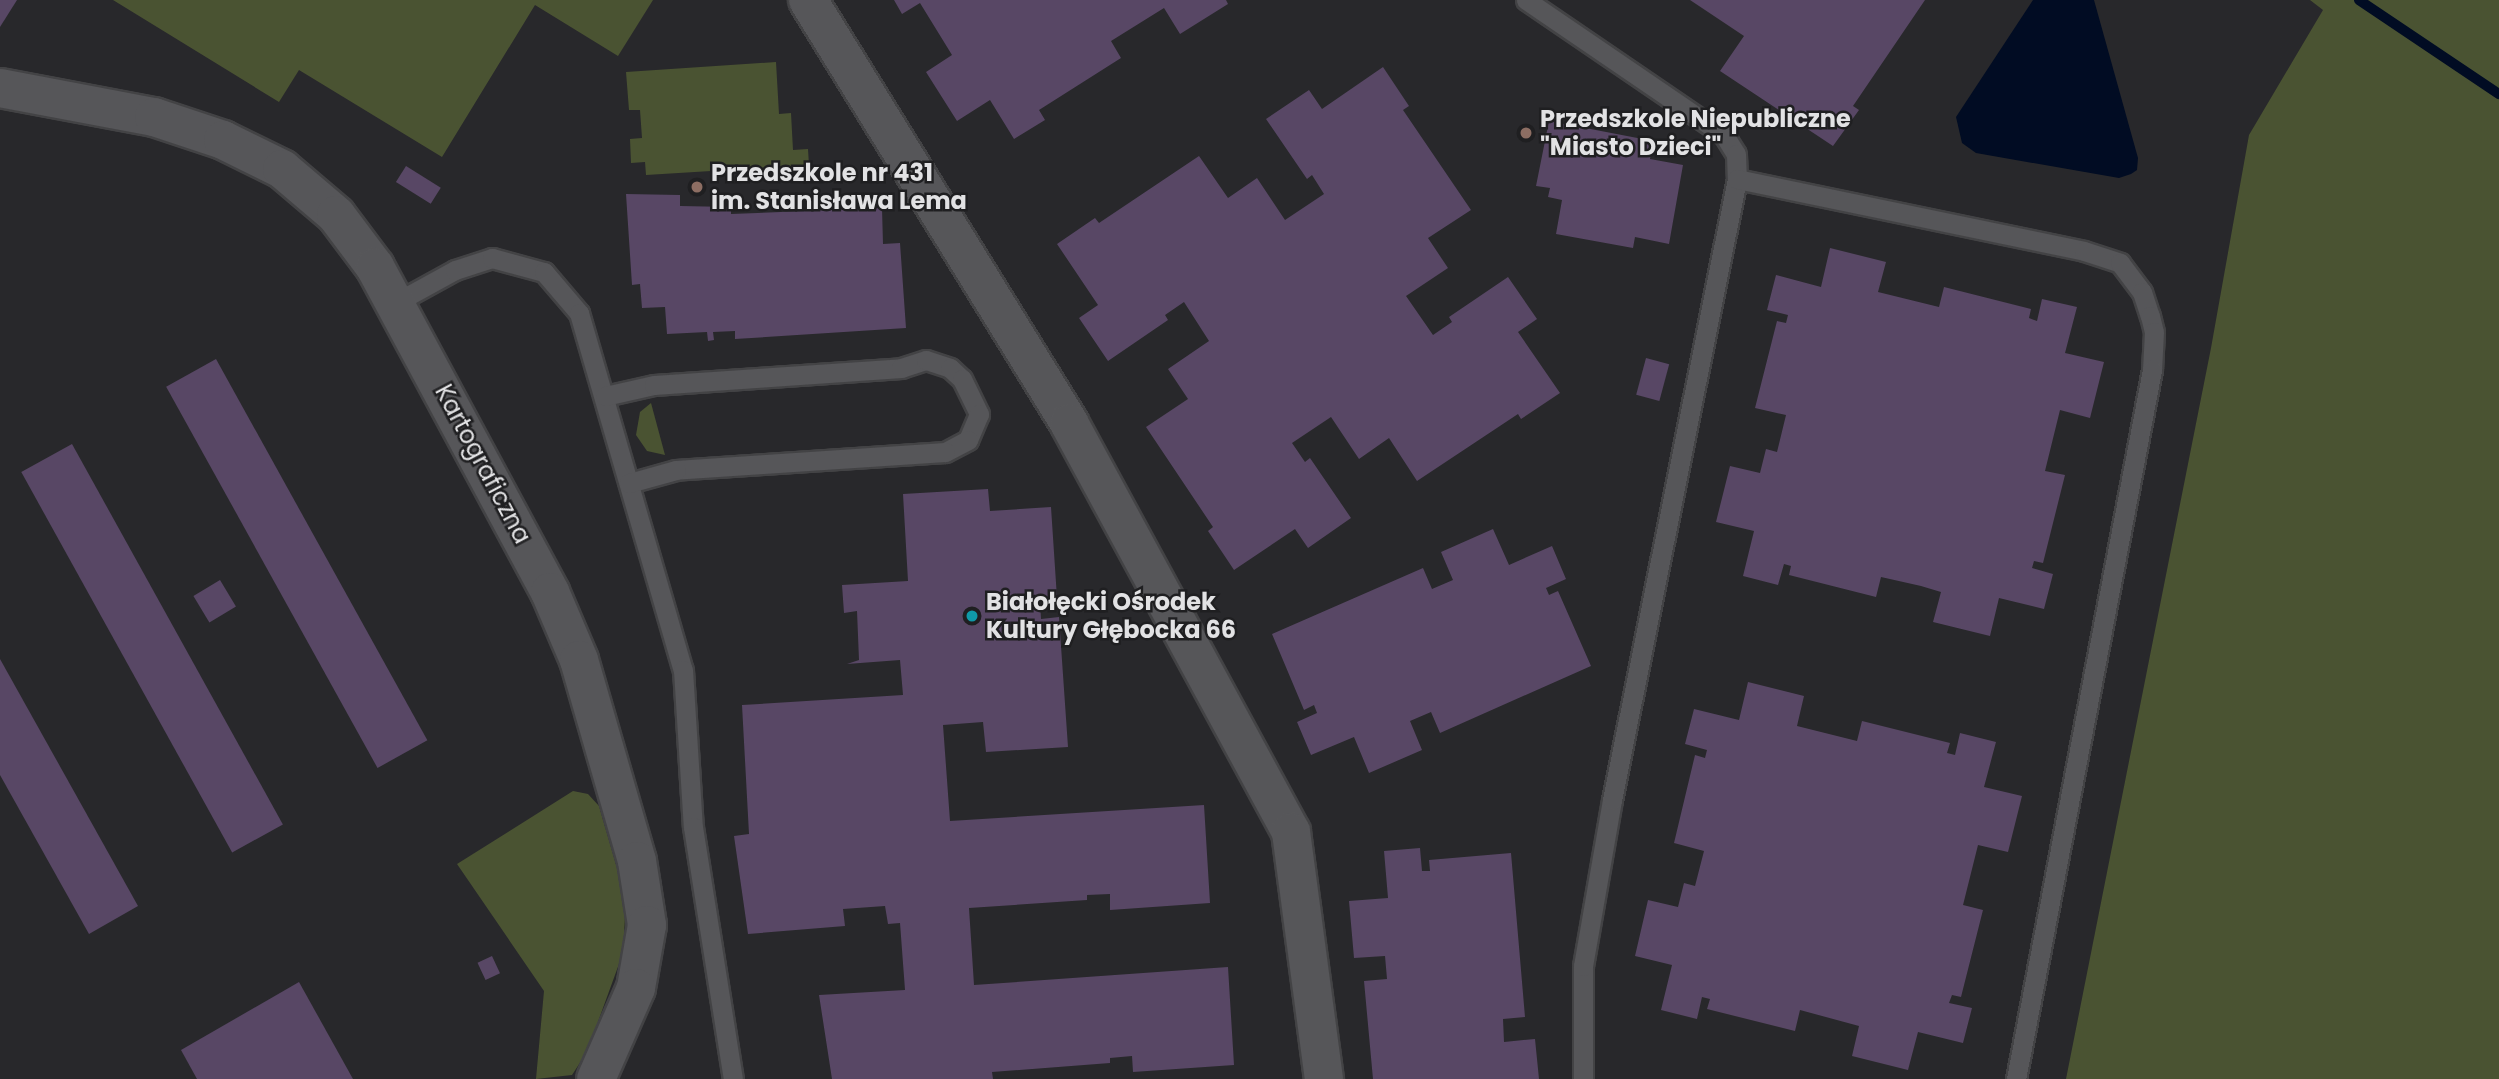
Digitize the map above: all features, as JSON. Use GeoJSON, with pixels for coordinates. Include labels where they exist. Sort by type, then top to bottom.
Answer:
{"type":"FeatureCollection","features":[{"type":"Feature","properties":{"kind":"street"},"geometry":{"type":"LineString","coordinates":[[808,0],[1069,423],[1291,832],[1324,1079]]}},
{"type":"Feature","properties":{"kind":"street","name":"Kartograficzna"},"geometry":{"type":"LineString","coordinates":[[0,89],[154,117],[223,140],[282,169],[336,215],[395,303],[550,592],[579,660],[637,861],[647,925],[638,976],[596,1079]]}},
{"type":"Feature","properties":{"kind":"lane"},"geometry":{"type":"LineString","coordinates":[[1526,0],[1724,135],[1736,154],[1737,179],[1583,966],[1583,1079]]}},
{"type":"Feature","properties":{"kind":"lane"},"geometry":{"type":"LineString","coordinates":[[1737,179],[2084,251],[2120,263],[2142,292],[2150,316],[2154,332],[2152,370],[2016,1079]]}},
{"type":"Feature","properties":{"kind":"lane"},"geometry":{"type":"LineString","coordinates":[[395,303],[454,270],[492,258],[544,272],[579,313],[606,396],[683,670],[692,827],[733,1079]]}},
{"type":"Feature","properties":{"kind":"lane"},"geometry":{"type":"LineString","coordinates":[[606,396],[654,385],[901,368],[926,360],[950,368],[962,379],[979,414],[968,440],[945,452],[676,470],[629,483]]}},
{"type":"Feature","properties":{"kind":"green space"},"geometry":{"type":"Polygon","coordinates":[[[113,0],[653,0],[618,56],[535,5],[442,157],[299,70],[279,102],[113,0]]]}},
{"type":"Feature","properties":{"kind":"green space"},"geometry":{"type":"Polygon","coordinates":[[[2310,0],[2499,0],[2499,1079],[2066,1079],[2211,348],[2249,135],[2323,10],[2310,0]]]}},
{"type":"Feature","properties":{"kind":"green space"},"geometry":{"type":"Polygon","coordinates":[[[776,62],[779,114],[791,113],[793,150],[808,149],[809,165],[646,175],[645,162],[631,163],[630,139],[642,138],[640,110],[629,110],[626,72],[776,62]]]}},
{"type":"Feature","properties":{"kind":"green space"},"geometry":{"type":"Polygon","coordinates":[[[651,403],[665,455],[647,451],[636,435],[640,412],[651,403]]]}},
{"type":"Feature","properties":{"kind":"green space"},"geometry":{"type":"Polygon","coordinates":[[[573,791],[588,794],[599,806],[626,899],[623,953],[587,1052],[572,1075],[536,1079],[544,991],[457,864],[573,791]]]}},
{"type":"Feature","properties":{"kind":"water"},"geometry":{"type":"Polygon","coordinates":[[[2033,0],[2094,0],[2138,158],[2137,170],[2131,174],[2119,178],[1976,153],[1962,143],[1956,117],[2033,0]]]}},
{"type":"Feature","properties":{"kind":"building"},"geometry":{"type":"Polygon","coordinates":[[[0,0],[17,0],[0,27],[0,0]]]}},
{"type":"Feature","properties":{"kind":"building"},"geometry":{"type":"Polygon","coordinates":[[[894,0],[1226,0],[1228,4],[1180,34],[1164,8],[1111,41],[1121,58],[1039,110],[1045,120],[1014,139],[990,100],[957,121],[926,72],[952,55],[920,3],[902,14],[894,0]]]}},
{"type":"Feature","properties":{"kind":"building"},"geometry":{"type":"Polygon","coordinates":[[[1690,0],[1925,0],[1853,106],[1859,110],[1833,146],[1720,71],[1744,36],[1690,0]]]}},
{"type":"Feature","properties":{"kind":"building"},"geometry":{"type":"Polygon","coordinates":[[[1383,67],[1409,106],[1403,110],[1471,210],[1428,238],[1448,268],[1406,296],[1433,335],[1452,322],[1449,317],[1508,277],[1537,319],[1518,332],[1560,393],[1521,419],[1518,414],[1417,481],[1389,438],[1359,459],[1331,417],[1292,443],[1305,462],[1310,458],[1351,518],[1308,548],[1295,529],[1234,570],[1208,531],[1213,527],[1146,427],[1188,399],[1168,369],[1209,341],[1184,302],[1165,315],[1168,320],[1108,361],[1079,318],[1098,305],[1057,244],[1095,218],[1099,223],[1199,156],[1228,198],[1257,178],[1285,220],[1324,194],[1312,175],[1307,179],[1266,119],[1309,90],[1322,109],[1383,67]]]}},
{"type":"Feature","properties":{"kind":"building"},"geometry":{"type":"Polygon","coordinates":[[[1549,121],[1653,141],[1650,159],[1683,165],[1669,244],[1635,237],[1633,248],[1556,234],[1562,200],[1548,197],[1550,188],[1536,186],[1549,121]]]}},
{"type":"Feature","properties":{"kind":"building"},"geometry":{"type":"Polygon","coordinates":[[[406,166],[441,188],[431,204],[396,182],[406,166]]]}},
{"type":"Feature","properties":{"kind":"building"},"geometry":{"type":"Polygon","coordinates":[[[626,194],[680,195],[680,206],[731,207],[731,214],[882,208],[883,244],[900,243],[906,328],[735,339],[735,331],[713,332],[714,340],[708,341],[707,332],[667,334],[665,307],[642,308],[640,284],[632,285],[626,194]]]}},
{"type":"Feature","properties":{"kind":"building"},"geometry":{"type":"Polygon","coordinates":[[[1830,248],[1886,262],[1878,292],[1939,307],[1944,287],[2031,309],[2029,318],[2037,321],[2042,299],[2077,307],[2065,353],[2104,362],[2090,418],[2060,410],[2045,471],[2065,475],[2043,563],[2034,561],[2032,568],[2053,574],[2044,609],[1999,598],[1990,636],[1933,622],[1941,592],[1921,586],[1881,577],[1876,597],[1789,575],[1791,566],[1784,564],[1778,585],[1743,576],[1754,531],[1716,522],[1730,466],[1760,473],[1766,449],[1777,452],[1786,415],[1755,408],[1777,321],[1786,323],[1788,315],[1767,310],[1776,275],[1821,287],[1830,248]]]}},
{"type":"Feature","properties":{"kind":"building"},"geometry":{"type":"Polygon","coordinates":[[[1646,358],[1669,364],[1659,401],[1636,395],[1646,358]]]}},
{"type":"Feature","properties":{"kind":"building"},"geometry":{"type":"Polygon","coordinates":[[[216,359],[427,740],[378,768],[166,387],[216,359]]]}},
{"type":"Feature","properties":{"kind":"building"},"geometry":{"type":"Polygon","coordinates":[[[72,444],[283,824],[232,853],[21,472],[72,444]]]}},
{"type":"Feature","properties":{"kind":"building"},"geometry":{"type":"Polygon","coordinates":[[[988,489],[990,511],[1051,507],[1057,598],[1040,601],[1041,619],[1059,617],[1068,747],[986,752],[983,722],[943,725],[950,821],[1204,805],[1210,903],[1110,910],[1110,894],[1087,895],[1087,900],[969,908],[974,985],[1228,967],[1234,1065],[1133,1072],[1132,1056],[1110,1058],[1110,1063],[992,1072],[993,1079],[832,1079],[819,995],[905,990],[900,923],[888,924],[885,906],[843,909],[845,926],[748,934],[734,836],[749,834],[742,705],[903,695],[900,660],[847,664],[859,660],[857,611],[844,613],[842,585],[908,581],[903,494],[988,489]]]}},
{"type":"Feature","properties":{"kind":"building"},"geometry":{"type":"Polygon","coordinates":[[[1493,529],[1509,565],[1552,546],[1566,579],[1546,588],[1549,595],[1558,591],[1591,666],[1440,733],[1431,712],[1410,721],[1422,750],[1369,773],[1354,737],[1311,755],[1297,722],[1317,713],[1314,705],[1304,710],[1272,634],[1423,568],[1432,589],[1453,580],[1441,552],[1493,529]]]}},
{"type":"Feature","properties":{"kind":"building"},"geometry":{"type":"Polygon","coordinates":[[[220,580],[236,607],[209,623],[193,596],[220,580]]]}},
{"type":"Feature","properties":{"kind":"building"},"geometry":{"type":"Polygon","coordinates":[[[0,659],[138,906],[89,934],[0,775],[0,659]]]}},
{"type":"Feature","properties":{"kind":"building"},"geometry":{"type":"Polygon","coordinates":[[[1748,682],[1804,696],[1797,726],[1857,741],[1862,721],[1950,743],[1947,753],[1955,755],[1960,733],[1996,742],[1984,787],[2022,796],[2008,852],[1978,845],[1963,905],[1983,910],[1961,997],[1952,995],[1949,1003],[1972,1008],[1963,1043],[1918,1032],[1908,1070],[1852,1056],[1859,1026],[1800,1010],[1795,1031],[1707,1009],[1710,999],[1702,997],[1697,1019],[1661,1010],[1672,965],[1635,956],[1648,900],[1678,907],[1684,883],[1695,886],[1704,851],[1674,843],[1695,755],[1705,758],[1707,750],[1685,744],[1694,709],[1739,720],[1748,682]]]}},
{"type":"Feature","properties":{"kind":"building"},"geometry":{"type":"Polygon","coordinates":[[[1420,848],[1422,871],[1430,871],[1429,860],[1511,853],[1525,1017],[1503,1019],[1504,1042],[1535,1039],[1539,1079],[1373,1079],[1364,981],[1387,979],[1385,956],[1354,958],[1349,901],[1388,898],[1384,851],[1420,848]]]}},
{"type":"Feature","properties":{"kind":"building"},"geometry":{"type":"Polygon","coordinates":[[[492,956],[500,973],[486,980],[477,963],[492,956]]]}},
{"type":"Feature","properties":{"kind":"building"},"geometry":{"type":"Polygon","coordinates":[[[299,982],[353,1079],[197,1079],[181,1050],[299,982]]]}},
{"type":"Feature","properties":{"kind":"waterway"},"geometry":{"type":"LineString","coordinates":[[2359,0],[2499,94]]}},
{"type":"Feature","properties":{"kind":"place","name":"Przedszkole Niepubliczne \"Miasto Dzieci\""},"geometry":{"type":"Point","coordinates":[1526,133]}},
{"type":"Feature","properties":{"kind":"place","name":"Przedszkole nr 431 im. Stanisława Lema"},"geometry":{"type":"Point","coordinates":[697,187]}},
{"type":"Feature","properties":{"kind":"place","name":"Białołęcki Ośrodek Kultury Głębocka 66"},"geometry":{"type":"Point","coordinates":[972,616]}}]}
